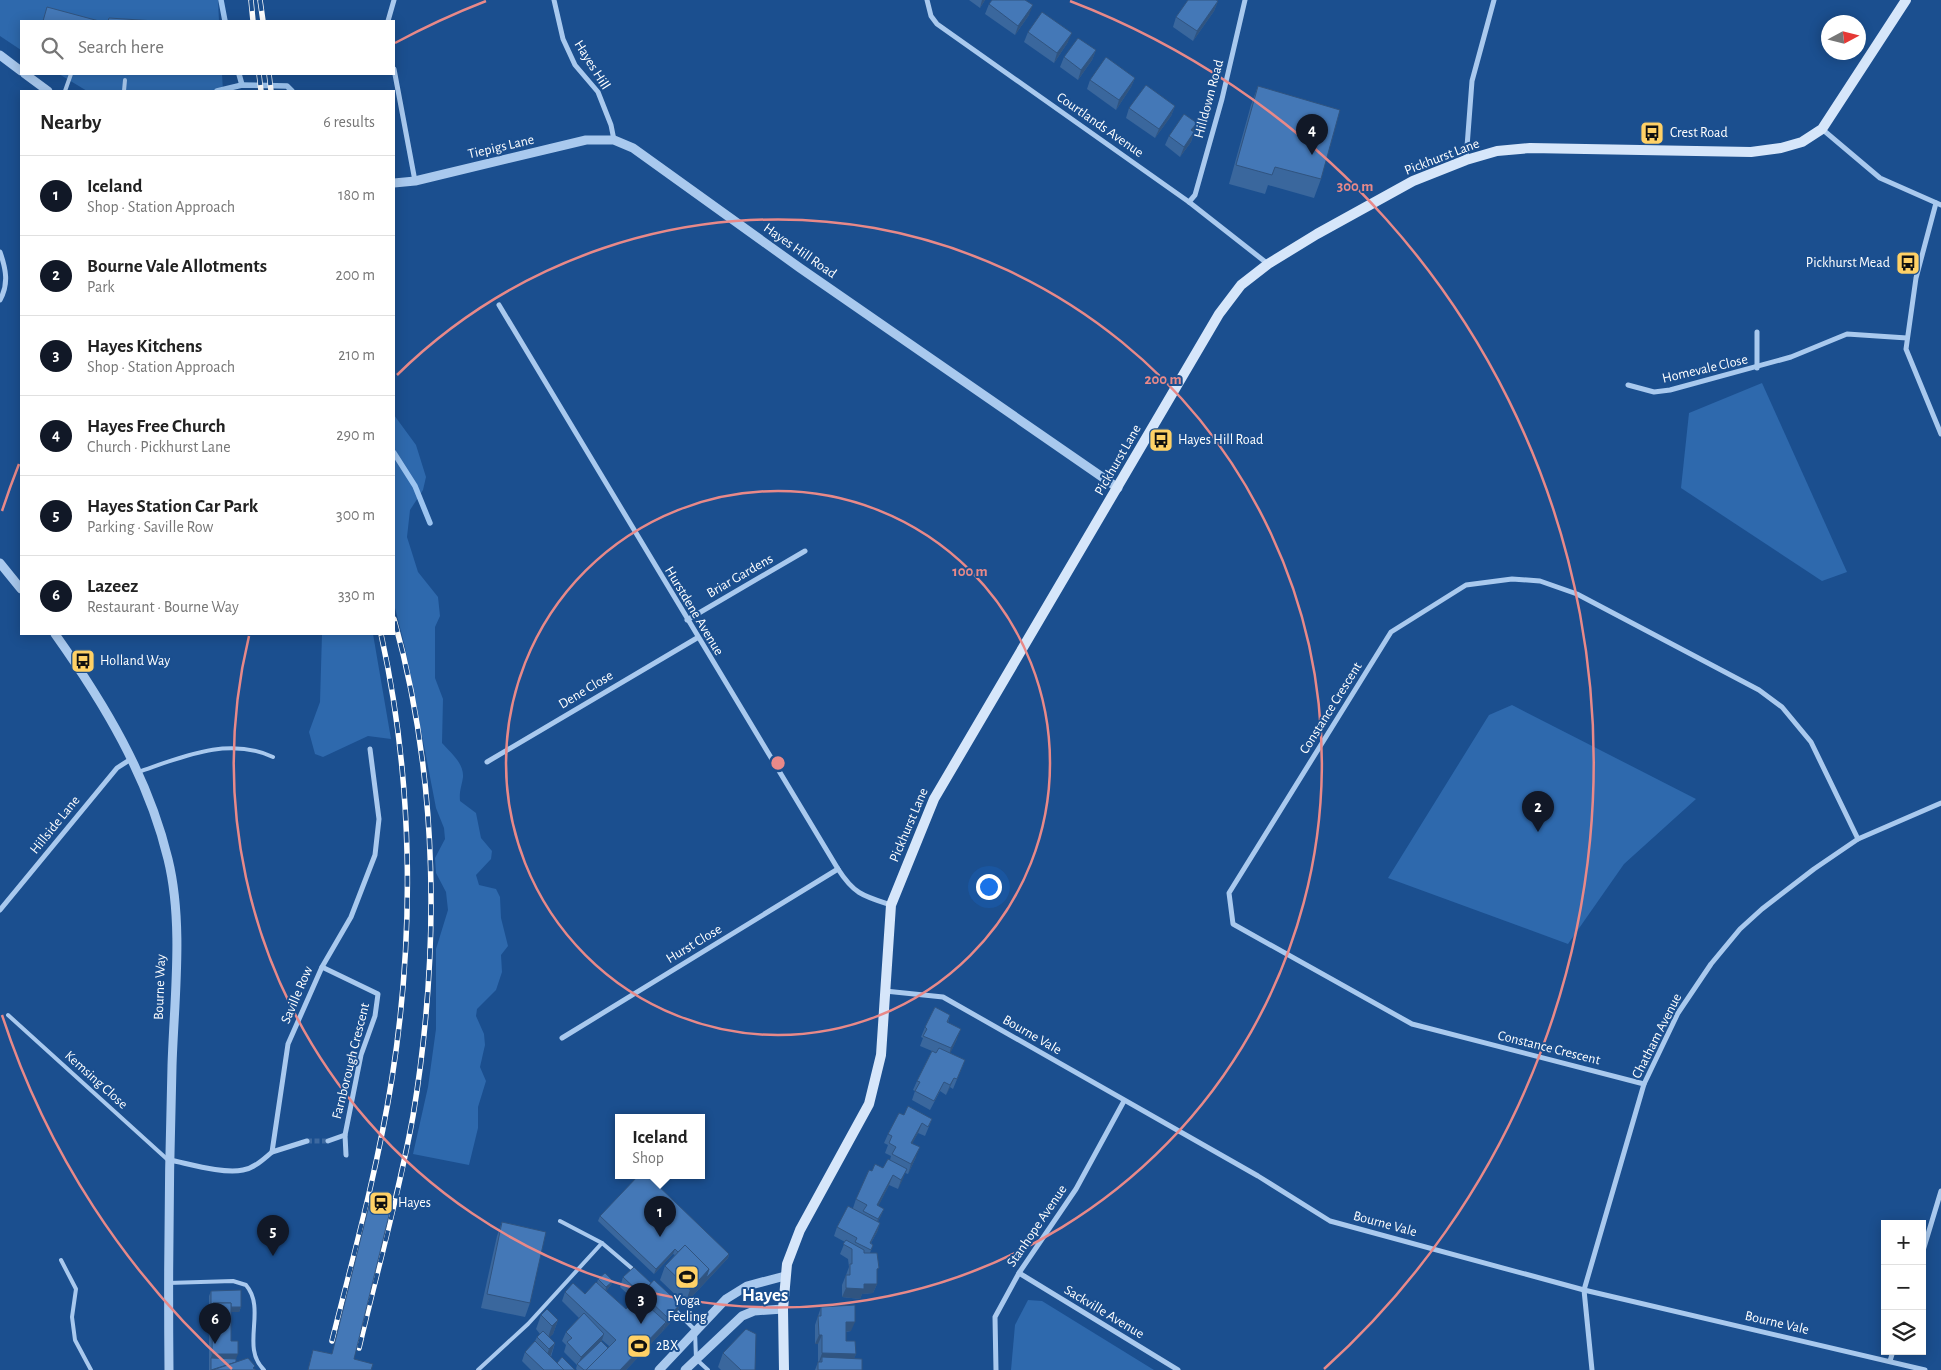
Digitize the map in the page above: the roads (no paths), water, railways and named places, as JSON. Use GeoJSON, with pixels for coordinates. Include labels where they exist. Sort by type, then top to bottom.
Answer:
{"type":"FeatureCollection","features":[{"type":"Feature","properties":{"kind":"main road","name":"Pickhurst Lane"},"geometry":{"type":"LineString","coordinates":[[784,1370],[783,1309],[785,1276],[791,1252],[800,1230],[869,1104],[881,1054],[891,905],[934,799],[1219,314],[1241,285],[1268,264],[1413,181],[1466,160],[1497,151],[1530,148],[1751,152],[1781,148],[1802,142],[1822,130],[1906,0]]}},
{"type":"Feature","properties":{"kind":"street"},"geometry":{"type":"LineString","coordinates":[[388,20],[394,0]]}},
{"type":"Feature","properties":{"kind":"street","name":"Hayes Hill"},"geometry":{"type":"LineString","coordinates":[[554,0],[563,38],[575,65],[598,92],[612,125],[614,140]]}},
{"type":"Feature","properties":{"kind":"street","name":"Courtlands Avenue"},"geometry":{"type":"LineString","coordinates":[[927,0],[931,16],[937,24],[1189,202],[1268,264]]}},
{"type":"Feature","properties":{"kind":"street","name":"Hilldown Road"},"geometry":{"type":"LineString","coordinates":[[1189,202],[1195,195],[1222,99],[1245,0]]}},
{"type":"Feature","properties":{"kind":"street"},"geometry":{"type":"LineString","coordinates":[[1466,160],[1472,81],[1494,0]]}},
{"type":"Feature","properties":{"kind":"street"},"geometry":{"type":"LineString","coordinates":[[0,56],[20,70]]}},
{"type":"Feature","properties":{"kind":"street"},"geometry":{"type":"LineString","coordinates":[[395,74],[415,181]]}},
{"type":"Feature","properties":{"kind":"street"},"geometry":{"type":"LineString","coordinates":[[26,75],[47,90]]}},
{"type":"Feature","properties":{"kind":"street"},"geometry":{"type":"LineString","coordinates":[[1822,130],[1880,178],[1939,204],[1916,278],[1906,350],[1941,434]]}},
{"type":"Feature","properties":{"kind":"street","name":"Tiepigs Lane"},"geometry":{"type":"LineString","coordinates":[[395,183],[415,181],[586,140],[614,140]]}},
{"type":"Feature","properties":{"kind":"street","name":"Hayes Hill Road"},"geometry":{"type":"LineString","coordinates":[[614,140],[634,148],[800,268],[1118,488]]}},
{"type":"Feature","properties":{"kind":"street"},"geometry":{"type":"LineString","coordinates":[[0,252],[5,265],[7,281],[0,300]]}},
{"type":"Feature","properties":{"kind":"street","name":"Hurstdene Avenue"},"geometry":{"type":"LineString","coordinates":[[499,305],[697,638],[850,888],[869,898],[891,905]]}},
{"type":"Feature","properties":{"kind":"street","name":"Homevale Close"},"geometry":{"type":"LineString","coordinates":[[1757,332],[1757,368]]}},
{"type":"Feature","properties":{"kind":"street","name":"Homevale Close"},"geometry":{"type":"LineString","coordinates":[[1628,385],[1654,392],[1662,391],[1757,368],[1791,357],[1847,334],[1907,338]]}},
{"type":"Feature","properties":{"kind":"street","name":"Briar Gardens"},"geometry":{"type":"LineString","coordinates":[[687,620],[805,551]]}},
{"type":"Feature","properties":{"kind":"street"},"geometry":{"type":"LineString","coordinates":[[0,562],[20,582]]}},
{"type":"Feature","properties":{"kind":"street","name":"Constance Crescent"},"geometry":{"type":"LineString","coordinates":[[1644,1084],[1412,1024],[1233,924],[1229,893],[1391,632],[1466,586],[1512,579],[1540,581],[1577,594],[1759,690],[1782,707],[1811,742],[1858,839]]}},
{"type":"Feature","properties":{"kind":"street","name":"Bourne Way"},"geometry":{"type":"LineString","coordinates":[[56,635],[114,725],[132,759],[162,836],[168,861],[175,909],[169,1160],[168,1283],[170,1370]]}},
{"type":"Feature","properties":{"kind":"street","name":"Dene Close"},"geometry":{"type":"LineString","coordinates":[[487,762],[697,638]]}},
{"type":"Feature","properties":{"kind":"street","name":"Saville Row"},"geometry":{"type":"LineString","coordinates":[[272,1152],[288,1044],[322,967],[351,917],[376,855],[379,819],[370,749]]}},
{"type":"Feature","properties":{"kind":"street","name":"Hillside Lane"},"geometry":{"type":"LineString","coordinates":[[0,910],[117,768],[132,759]]}},
{"type":"Feature","properties":{"kind":"street","name":"Chatham Avenue"},"geometry":{"type":"LineString","coordinates":[[1592,1370],[1584,1290],[1644,1084],[1678,1013],[1711,964],[1740,929],[1762,909],[1814,869],[1858,839],[1941,803]]}},
{"type":"Feature","properties":{"kind":"street","name":"Hurst Close"},"geometry":{"type":"LineString","coordinates":[[562,1038],[838,869]]}},
{"type":"Feature","properties":{"kind":"street","name":"Farnborough Crescent"},"geometry":{"type":"LineString","coordinates":[[322,967],[378,994],[375,1016],[361,1055],[345,1135],[346,1155]]}},
{"type":"Feature","properties":{"kind":"street","name":"Bourne Vale"},"geometry":{"type":"LineString","coordinates":[[884,991],[943,997],[1258,1176],[1330,1221],[1584,1290],[1925,1370]]}},
{"type":"Feature","properties":{"kind":"street","name":"Stanhope Avenue"},"geometry":{"type":"LineString","coordinates":[[996,1370],[995,1317],[1018,1273],[1076,1189],[1124,1101]]}},
{"type":"Feature","properties":{"kind":"street","name":"Farnborough Crescent"},"geometry":{"type":"LineString","coordinates":[[328,1140],[345,1135]]}},
{"type":"Feature","properties":{"kind":"street"},"geometry":{"type":"LineString","coordinates":[[169,1160],[227,1170],[243,1170],[259,1163],[272,1152],[307,1141]]}},
{"type":"Feature","properties":{"kind":"street"},"geometry":{"type":"LineString","coordinates":[[1926,1241],[1941,1191]]}},
{"type":"Feature","properties":{"kind":"street","name":"Sackville Avenue"},"geometry":{"type":"LineString","coordinates":[[1018,1273],[1178,1370]]}},
{"type":"Feature","properties":{"kind":"street"},"geometry":{"type":"LineString","coordinates":[[659,1370],[695,1330],[737,1291],[760,1282],[785,1276]]}},
{"type":"Feature","properties":{"kind":"street"},"geometry":{"type":"LineString","coordinates":[[685,1370],[742,1316],[754,1311],[783,1309]]}},
{"type":"Feature","properties":{"kind":"street"},"geometry":{"type":"LineString","coordinates":[[1890,1361],[1892,1355]]}},
{"type":"Feature","properties":{"kind":"lane"},"geometry":{"type":"LineString","coordinates":[[65,90],[71,75]]}},
{"type":"Feature","properties":{"kind":"lane"},"geometry":{"type":"LineString","coordinates":[[124,90],[125,80]]}},
{"type":"Feature","properties":{"kind":"lane"},"geometry":{"type":"LineString","coordinates":[[138,772],[207,750],[233,746],[258,750],[273,757]]}},
{"type":"Feature","properties":{"kind":"lane","name":"Kemsing Close"},"geometry":{"type":"LineString","coordinates":[[8,1016],[169,1160]]}},
{"type":"Feature","properties":{"kind":"lane"},"geometry":{"type":"LineString","coordinates":[[560,1221],[602,1243],[641,1277]]}},
{"type":"Feature","properties":{"kind":"lane"},"geometry":{"type":"LineString","coordinates":[[478,1370],[499,1353],[528,1324],[602,1243]]}},
{"type":"Feature","properties":{"kind":"lane"},"geometry":{"type":"LineString","coordinates":[[61,1260],[76,1289],[72,1317],[75,1340],[90,1370]]}},
{"type":"Feature","properties":{"kind":"lane"},"geometry":{"type":"LineString","coordinates":[[168,1283],[233,1281],[246,1285],[255,1302],[254,1350],[259,1365],[264,1370]]}},
{"type":"Feature","properties":{"kind":"lane"},"geometry":{"type":"LineString","coordinates":[[668,1304],[695,1330],[696,1359],[708,1370]]}},
{"type":"Feature","properties":{"kind":"waterway"},"geometry":{"type":"LineString","coordinates":[[221,0],[225,20]]}},
{"type":"Feature","properties":{"kind":"waterway"},"geometry":{"type":"LineString","coordinates":[[239,75],[242,85]]}},
{"type":"Feature","properties":{"kind":"waterway"},"geometry":{"type":"LineString","coordinates":[[221,90],[242,85],[287,86],[291,90]]}},
{"type":"Feature","properties":{"kind":"waterway"},"geometry":{"type":"LineString","coordinates":[[395,455],[415,486],[430,523]]}},
{"type":"Feature","properties":{"kind":"tunnel"},"geometry":{"type":"LineString","coordinates":[[307,1141],[328,1141]]}},
{"type":"Feature","properties":{"kind":"railway"},"geometry":{"type":"LineString","coordinates":[[251,0],[253,20]]}},
{"type":"Feature","properties":{"kind":"railway"},"geometry":{"type":"LineString","coordinates":[[260,0],[263,20]]}},
{"type":"Feature","properties":{"kind":"railway"},"geometry":{"type":"LineString","coordinates":[[259,75],[261,90]]}},
{"type":"Feature","properties":{"kind":"railway"},"geometry":{"type":"LineString","coordinates":[[269,75],[271,90]]}},
{"type":"Feature","properties":{"kind":"railway"},"geometry":{"type":"LineString","coordinates":[[359,1348],[395,1203],[413,1116],[428,992],[431,929],[427,804],[420,741],[409,680],[395,623]]}},
{"type":"Feature","properties":{"kind":"railway"},"geometry":{"type":"LineString","coordinates":[[332,1341],[380,1144],[392,1078],[404,967],[407,912],[405,800],[392,689],[381,635]]}},
{"type":"Feature","properties":{"kind":"place","name":"Crest Road"},"geometry":{"type":"Point","coordinates":[1652,133]}},
{"type":"Feature","properties":{"kind":"place","name":"Hayes Free Church"},"geometry":{"type":"Point","coordinates":[1312,155]}},
{"type":"Feature","properties":{"kind":"place","name":"Pickhurst Mead"},"geometry":{"type":"Point","coordinates":[1908,263]}},
{"type":"Feature","properties":{"kind":"place","name":"Hayes Hill Road"},"geometry":{"type":"Point","coordinates":[1161,440]}},
{"type":"Feature","properties":{"kind":"place","name":"Holland Way"},"geometry":{"type":"Point","coordinates":[83,661]}},
{"type":"Feature","properties":{"kind":"place","name":"Bourne Vale Allotments"},"geometry":{"type":"Point","coordinates":[1538,832]}},
{"type":"Feature","properties":{"kind":"place","name":"Hayes"},"geometry":{"type":"Point","coordinates":[381,1203]}},
{"type":"Feature","properties":{"kind":"place","name":"Iceland"},"geometry":{"type":"Point","coordinates":[660,1237]}},
{"type":"Feature","properties":{"kind":"place","name":"Hayes Station Car Park"},"geometry":{"type":"Point","coordinates":[273,1256]}},
{"type":"Feature","properties":{"kind":"place","name":"Yoga Feeling"},"geometry":{"type":"Point","coordinates":[687,1277]}},
{"type":"Feature","properties":{"kind":"place","name":"Hayes Kitchens"},"geometry":{"type":"Point","coordinates":[641,1324]}},
{"type":"Feature","properties":{"kind":"place","name":"Lazeez"},"geometry":{"type":"Point","coordinates":[215,1344]}},
{"type":"Feature","properties":{"kind":"place","name":"2BX"},"geometry":{"type":"Point","coordinates":[639,1346]}},
{"type":"Feature","properties":{"kind":"district","name":"Hayes"},"geometry":{"type":"Point","coordinates":[765,1295]}}]}
